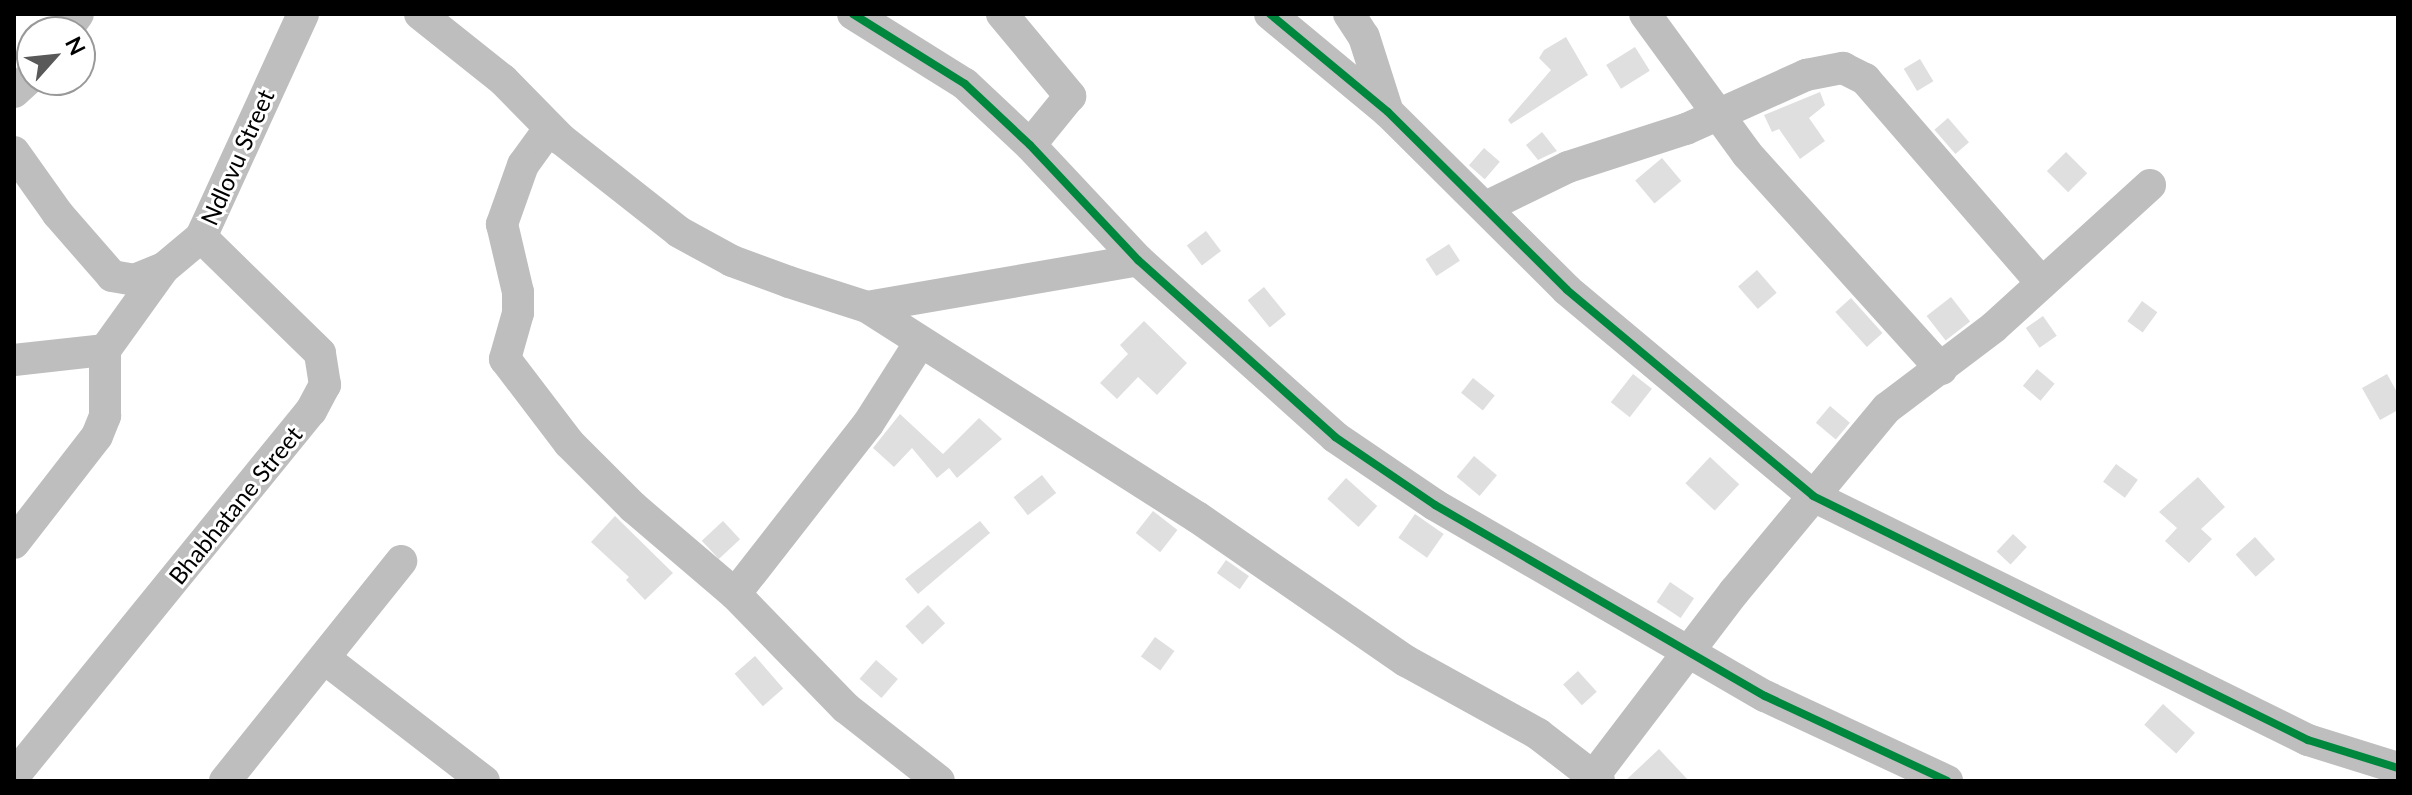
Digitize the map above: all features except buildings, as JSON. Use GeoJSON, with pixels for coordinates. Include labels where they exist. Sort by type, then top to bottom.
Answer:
{"type":"FeatureCollection","features":[{"type":"Feature","properties":{"kind":"street","name":"Ndlovu Street"},"geometry":{"type":"LineString","coordinates":[[14,152],[112,276],[134,280],[164,268],[201,237],[303,14]]}},
{"type":"Feature","properties":{"kind":"street"},"geometry":{"type":"LineString","coordinates":[[420,14],[503,80],[549,129],[679,232],[732,261],[867,307],[919,344],[1197,517],[1406,661],[1538,734],[1594,779],[1813,496],[1887,408],[1941,369],[2150,185]]}},
{"type":"Feature","properties":{"kind":"street"},"geometry":{"type":"LineString","coordinates":[[853,14],[965,84],[1030,145],[1138,260],[1335,437],[1435,505],[1765,696],[1947,781]]}},
{"type":"Feature","properties":{"kind":"street"},"geometry":{"type":"LineString","coordinates":[[1002,14],[1070,96],[1030,145]]}},
{"type":"Feature","properties":{"kind":"street"},"geometry":{"type":"LineString","coordinates":[[1270,14],[1388,112],[1567,290],[1813,496],[2308,740],[2398,768]]}},
{"type":"Feature","properties":{"kind":"street"},"geometry":{"type":"LineString","coordinates":[[1349,14],[1364,37],[1388,112]]}},
{"type":"Feature","properties":{"kind":"street"},"geometry":{"type":"LineString","coordinates":[[1645,14],[1747,154],[1941,369]]}},
{"type":"Feature","properties":{"kind":"street"},"geometry":{"type":"LineString","coordinates":[[1486,207],[1568,167],[1719,115],[1806,75],[1854,69],[2042,283]]}},
{"type":"Feature","properties":{"kind":"street"},"geometry":{"type":"LineString","coordinates":[[549,129],[523,165],[504,212],[502,224],[518,313],[505,359],[569,443],[735,594],[846,708],[939,781]]}},
{"type":"Feature","properties":{"kind":"street","name":"Bhabhatane Street"},"geometry":{"type":"LineString","coordinates":[[14,776],[311,411],[325,385],[320,353],[201,237]]}},
{"type":"Feature","properties":{"kind":"street"},"geometry":{"type":"LineString","coordinates":[[867,307],[1138,260]]}},
{"type":"Feature","properties":{"kind":"street"},"geometry":{"type":"LineString","coordinates":[[14,543],[97,436],[105,416],[105,350],[164,268]]}},
{"type":"Feature","properties":{"kind":"street"},"geometry":{"type":"LineString","coordinates":[[735,594],[868,424],[919,344]]}},
{"type":"Feature","properties":{"kind":"street"},"geometry":{"type":"LineString","coordinates":[[14,360],[105,350]]}},
{"type":"Feature","properties":{"kind":"street"},"geometry":{"type":"LineString","coordinates":[[225,781],[401,561]]}},
{"type":"Feature","properties":{"kind":"street"},"geometry":{"type":"LineString","coordinates":[[324,658],[445,769],[484,781]]}},
{"type":"Feature","properties":{"kind":"cycle path"},"geometry":{"type":"LineString","coordinates":[[853,14],[965,84],[1030,145],[1138,260],[1335,437],[1435,505],[1765,696],[1947,781]]}},
{"type":"Feature","properties":{"kind":"cycle path"},"geometry":{"type":"LineString","coordinates":[[1270,14],[1388,112],[1567,290],[1813,496],[2308,740],[2398,768]]}}]}
